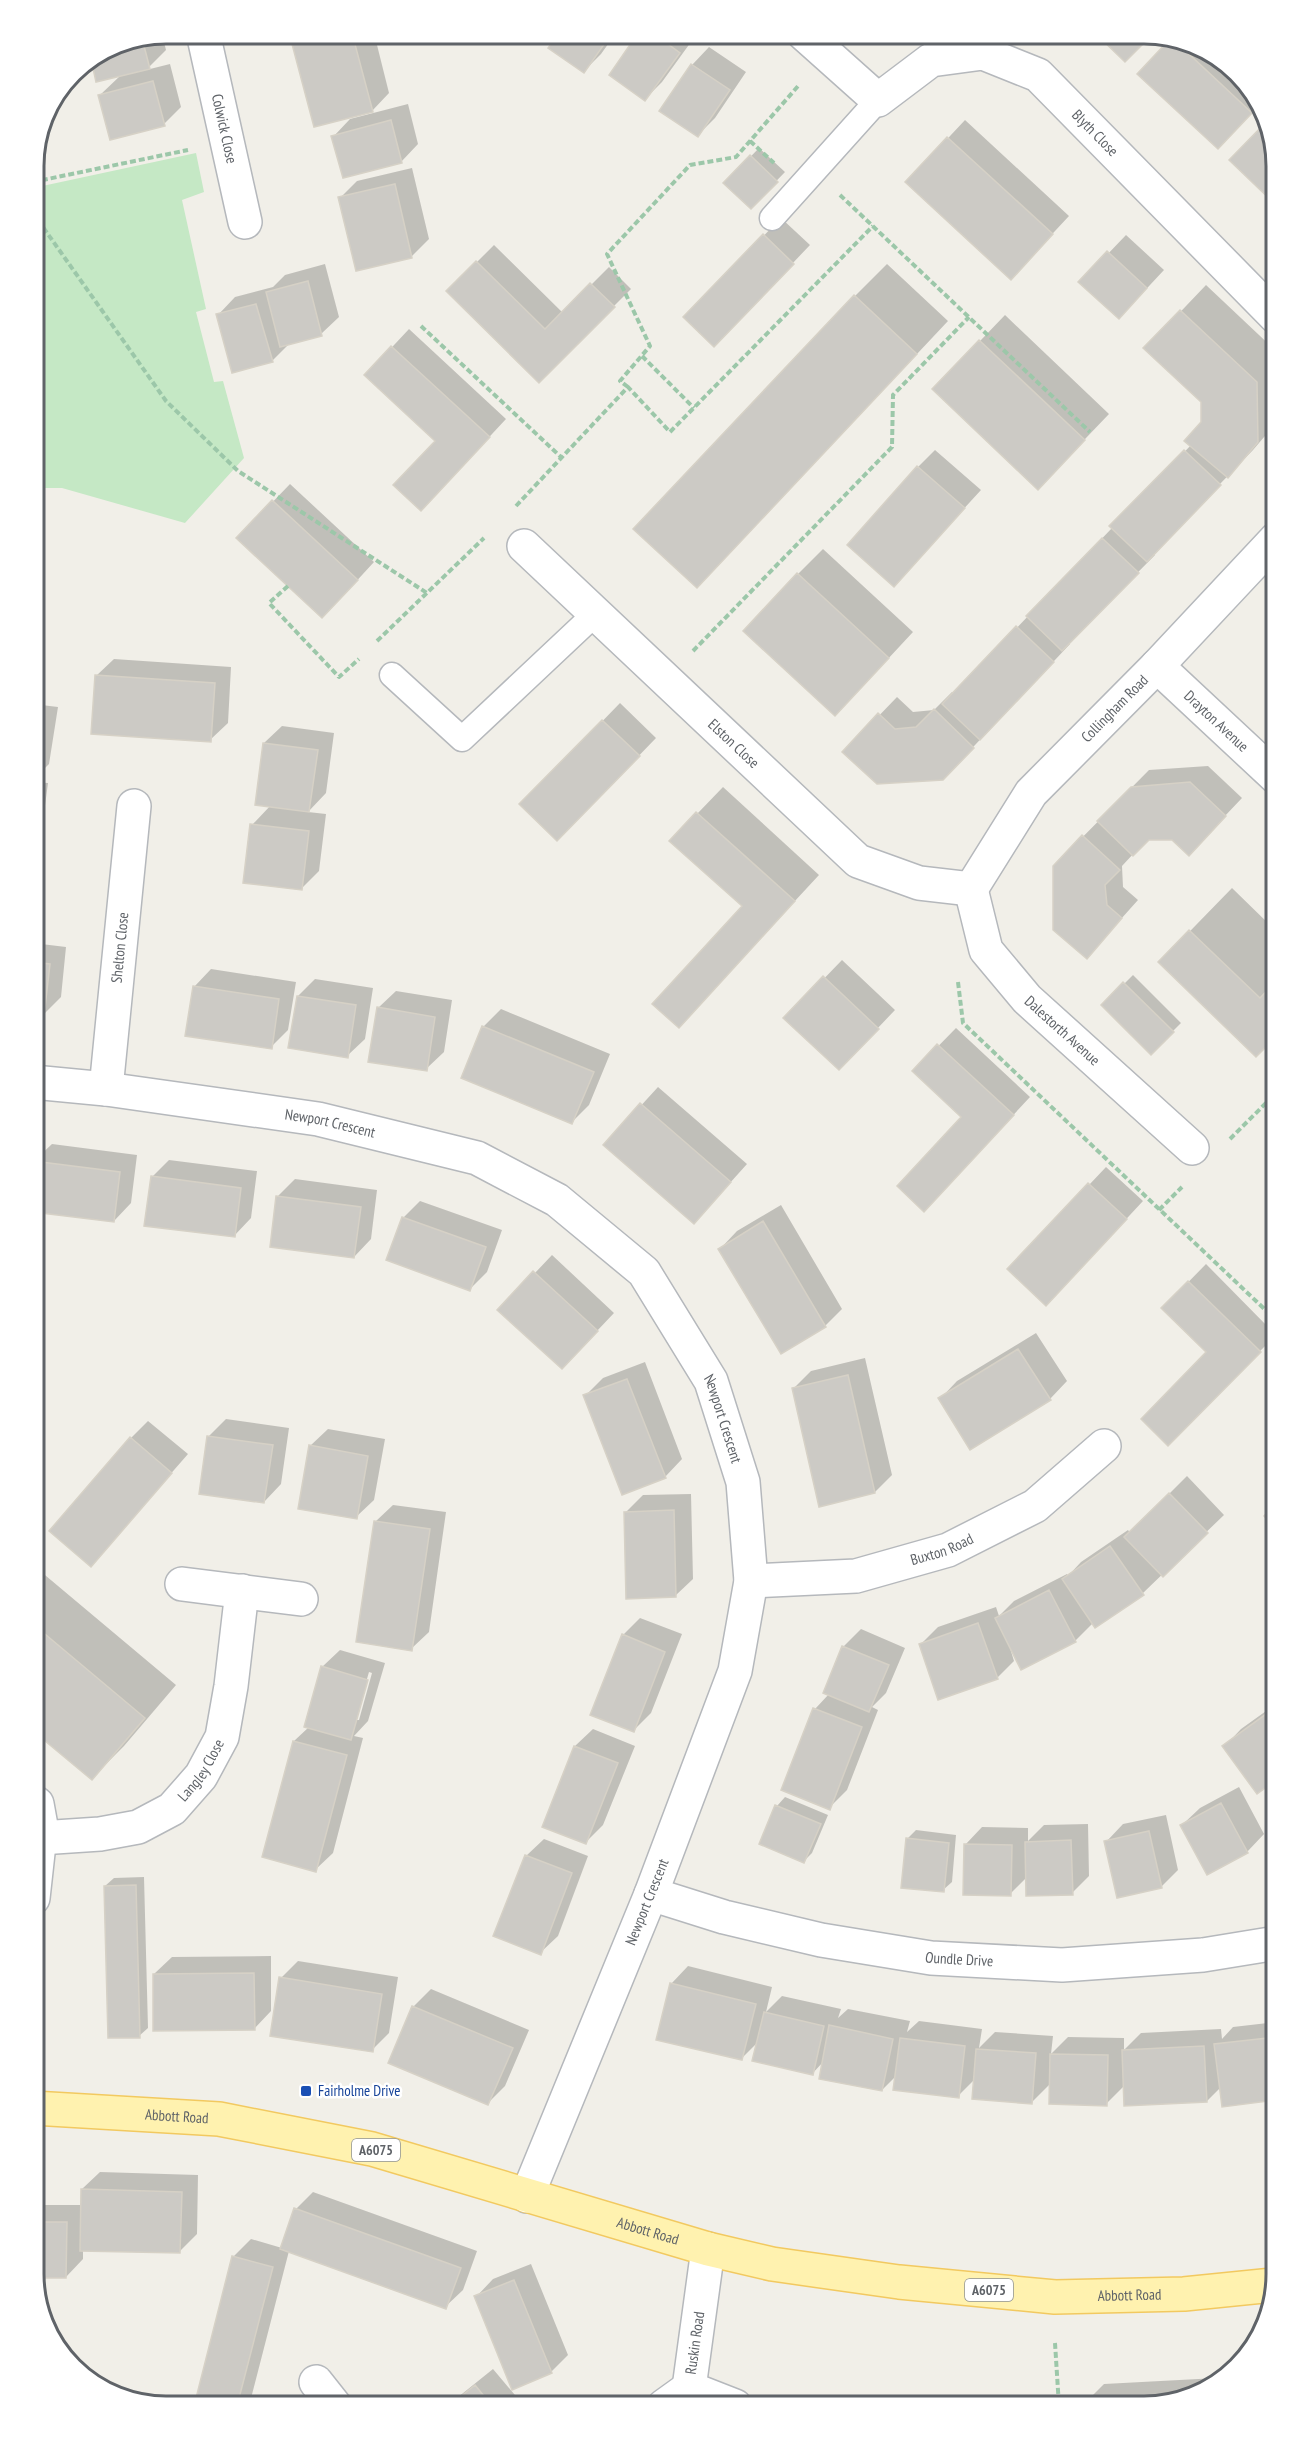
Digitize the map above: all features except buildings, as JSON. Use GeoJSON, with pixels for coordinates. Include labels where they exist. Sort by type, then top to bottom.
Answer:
{"type":"FeatureCollection","features":[{"type":"Feature","properties":{"kind":"main road","name":"Abbott Road"},"geometry":{"type":"LineString","coordinates":[[44,2109],[219,2119],[372,2149],[708,2249],[772,2264],[899,2282],[1055,2297],[1184,2294],[1264,2286]]}},
{"type":"Feature","properties":{"kind":"street","name":"Colwick Close"},"geometry":{"type":"LineString","coordinates":[[205,44],[245,222]]}},
{"type":"Feature","properties":{"kind":"street"},"geometry":{"type":"LineString","coordinates":[[816,44],[878,100]]}},
{"type":"Feature","properties":{"kind":"street","name":"Blyth Close"},"geometry":{"type":"LineString","coordinates":[[878,100],[931,60],[983,53],[1038,75],[1266,307]]}},
{"type":"Feature","properties":{"kind":"street","name":"Elston Close"},"geometry":{"type":"LineString","coordinates":[[524,546],[858,861],[919,883],[971,889]]}},
{"type":"Feature","properties":{"kind":"street","name":"Collingham Road"},"geometry":{"type":"LineString","coordinates":[[971,889],[1031,793],[1157,666],[1266,550]]}},
{"type":"Feature","properties":{"kind":"street","name":"Drayton Avenue"},"geometry":{"type":"LineString","coordinates":[[1157,666],[1266,768]]}},
{"type":"Feature","properties":{"kind":"street","name":"Shelton Close"},"geometry":{"type":"LineString","coordinates":[[106,1089],[134,806]]}},
{"type":"Feature","properties":{"kind":"street","name":"Dalestorth Avenue"},"geometry":{"type":"LineString","coordinates":[[971,889],[986,950],[1027,999],[1192,1148]]}},
{"type":"Feature","properties":{"kind":"street","name":"Newport Crescent"},"geometry":{"type":"LineString","coordinates":[[44,1083],[106,1089],[329,1122],[477,1158],[557,1200],[644,1272],[711,1381],[743,1482],[751,1581],[735,1671],[651,1894],[527,2196]]}},
{"type":"Feature","properties":{"kind":"street","name":"Buxton Road"},"geometry":{"type":"LineString","coordinates":[[751,1581],[856,1575],[948,1550],[1035,1506],[1104,1446]]}},
{"type":"Feature","properties":{"kind":"street"},"geometry":{"type":"LineString","coordinates":[[182,1584],[301,1599]]}},
{"type":"Feature","properties":{"kind":"street","name":"Langley Close"},"geometry":{"type":"LineString","coordinates":[[44,1838],[100,1834],[138,1827],[172,1809],[201,1776],[222,1737],[231,1686],[242,1591]]}},
{"type":"Feature","properties":{"kind":"street","name":"Oundle Drive"},"geometry":{"type":"LineString","coordinates":[[651,1894],[724,1917],[821,1940],[931,1958],[1062,1965],[1203,1955],[1266,1945]]}},
{"type":"Feature","properties":{"kind":"street","name":"Ruskin Road"},"geometry":{"type":"LineString","coordinates":[[676,2396],[708,2249]]}},
{"type":"Feature","properties":{"kind":"lane"},"geometry":{"type":"LineString","coordinates":[[772,218],[878,100]]}},
{"type":"Feature","properties":{"kind":"lane"},"geometry":{"type":"LineString","coordinates":[[392,675],[462,739],[596,613]]}},
{"type":"Feature","properties":{"kind":"path"},"geometry":{"type":"LineString","coordinates":[[814,44],[736,157],[690,165],[607,254],[650,346],[620,381],[670,432],[873,226]]}},
{"type":"Feature","properties":{"kind":"path"},"geometry":{"type":"LineString","coordinates":[[44,180],[227,142]]}},
{"type":"Feature","properties":{"kind":"path"},"geometry":{"type":"LineString","coordinates":[[814,171],[1090,432]]}},
{"type":"Feature","properties":{"kind":"path"},"geometry":{"type":"LineString","coordinates":[[44,228],[166,400],[238,471],[427,592]]}},
{"type":"Feature","properties":{"kind":"path"},"geometry":{"type":"LineString","coordinates":[[665,679],[892,447],[893,395],[969,317]]}},
{"type":"Feature","properties":{"kind":"path"},"geometry":{"type":"LineString","coordinates":[[422,326],[561,458]]}},
{"type":"Feature","properties":{"kind":"path"},"geometry":{"type":"LineString","coordinates":[[642,356],[694,408]]}},
{"type":"Feature","properties":{"kind":"path"},"geometry":{"type":"LineString","coordinates":[[376,642],[501,522],[628,387]]}},
{"type":"Feature","properties":{"kind":"path"},"geometry":{"type":"LineString","coordinates":[[501,522],[524,546]]}},
{"type":"Feature","properties":{"kind":"path"},"geometry":{"type":"LineString","coordinates":[[288,586],[269,603],[339,677],[360,657]]}},
{"type":"Feature","properties":{"kind":"path"},"geometry":{"type":"LineString","coordinates":[[986,950],[957,974],[963,1023],[1266,1311]]}},
{"type":"Feature","properties":{"kind":"path"},"geometry":{"type":"LineString","coordinates":[[1055,2343],[1058,2396]]}},
{"type":"Feature","properties":{"kind":"green space"},"geometry":{"type":"Polygon","coordinates":[[[196,153],[204,192],[182,200],[206,309],[196,312],[214,382],[223,381],[244,458],[185,523],[62,488],[44,488],[44,186],[196,153]]]}},
{"type":"Feature","properties":{"kind":"place","name":"Fairholme Drive"},"geometry":{"type":"Point","coordinates":[306,2091]}}]}
